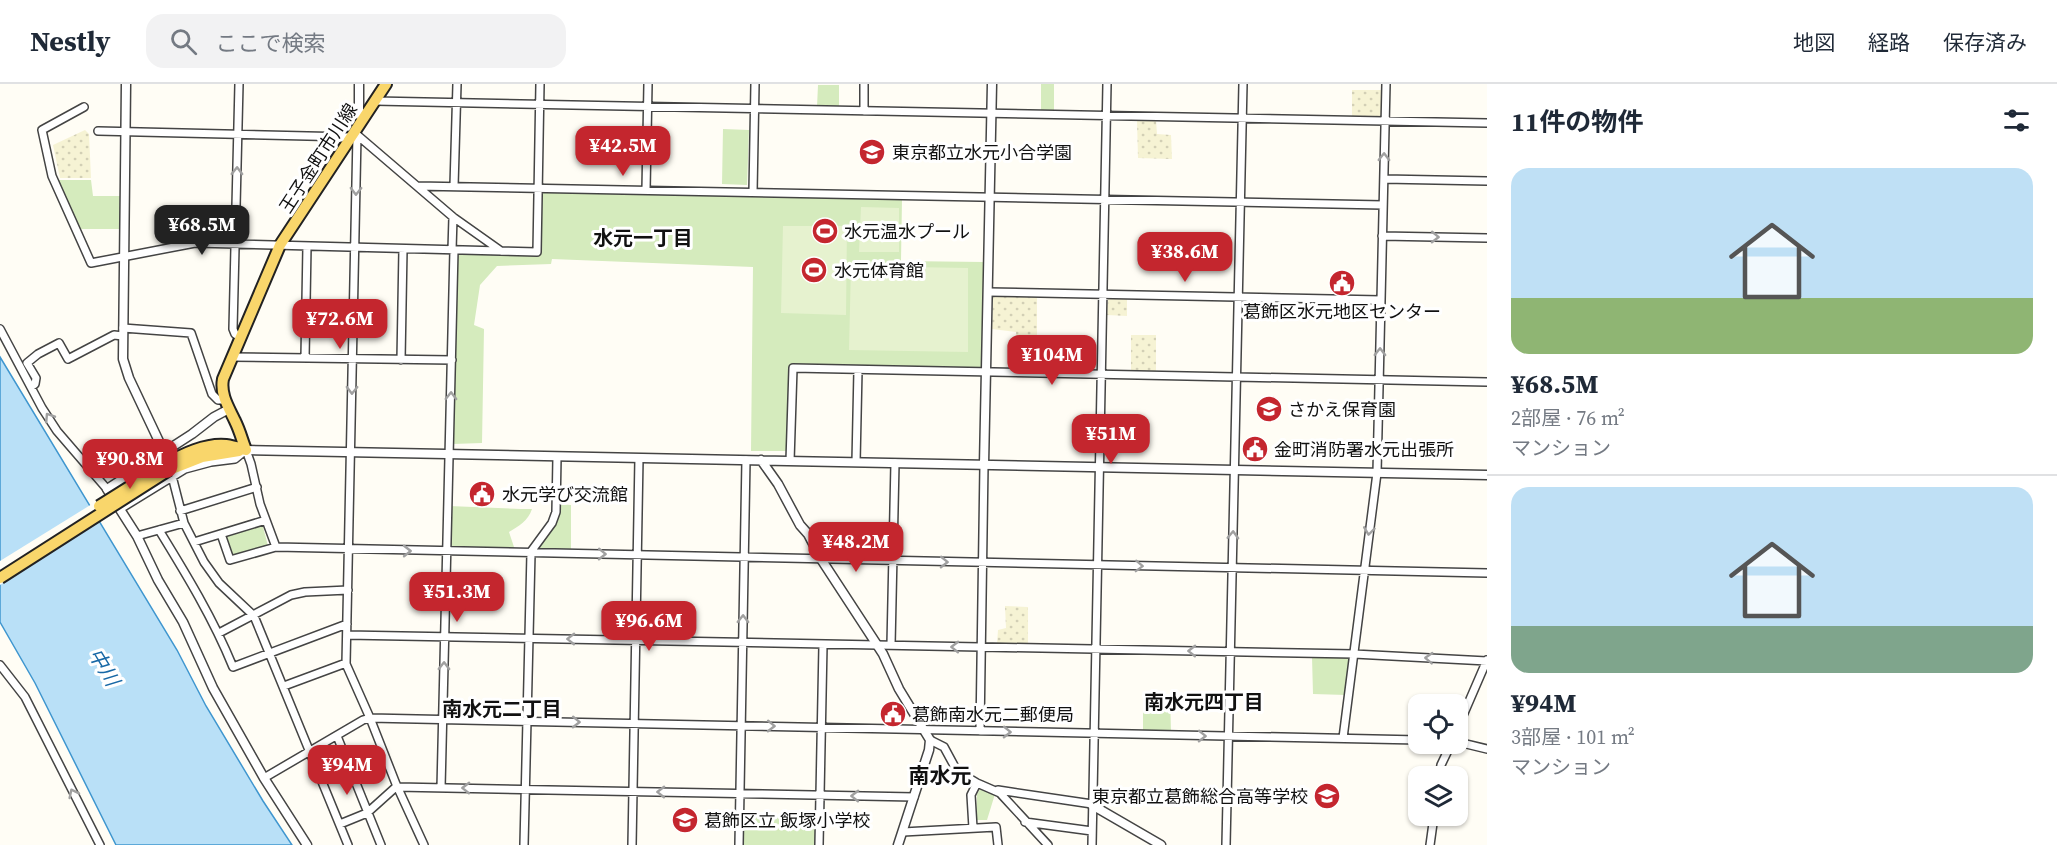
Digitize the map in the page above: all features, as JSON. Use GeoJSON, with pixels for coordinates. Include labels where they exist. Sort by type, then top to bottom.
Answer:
{"type":"FeatureCollection","features":[{"type":"Feature","properties":{"kind":"main road","name":"王子金町市川線"},"geometry":{"type":"LineString","coordinates":[[246,450],[227,404],[222,384],[238,335],[280,245],[386,84]]}},
{"type":"Feature","properties":{"kind":"main road"},"geometry":{"type":"LineString","coordinates":[[0,569],[189,453],[225,445],[246,450]]}},
{"type":"Feature","properties":{"kind":"main road"},"geometry":{"type":"LineString","coordinates":[[0,578],[168,465]]}},
{"type":"Feature","properties":{"kind":"street"},"geometry":{"type":"LineString","coordinates":[[126,84],[123,363],[168,465],[184,523],[204,562],[219,583],[254,615],[348,845]]}},
{"type":"Feature","properties":{"kind":"street"},"geometry":{"type":"LineString","coordinates":[[238,335],[233,330],[239,84]]}},
{"type":"Feature","properties":{"kind":"street"},"geometry":{"type":"LineString","coordinates":[[359,84],[359,109],[362,120]]}},
{"type":"Feature","properties":{"kind":"street"},"geometry":{"type":"LineString","coordinates":[[454,186],[457,84]]}},
{"type":"Feature","properties":{"kind":"street"},"geometry":{"type":"LineString","coordinates":[[84,106],[42,130],[52,176],[91,263],[195,243],[537,252],[540,84]]}},
{"type":"Feature","properties":{"kind":"street"},"geometry":{"type":"LineString","coordinates":[[646,190],[648,84]]}},
{"type":"Feature","properties":{"kind":"street"},"geometry":{"type":"LineString","coordinates":[[753,192],[755,84]]}},
{"type":"Feature","properties":{"kind":"street"},"geometry":{"type":"LineString","coordinates":[[864,84],[864,111]]}},
{"type":"Feature","properties":{"kind":"street"},"geometry":{"type":"LineString","coordinates":[[980,731],[992,84]]}},
{"type":"Feature","properties":{"kind":"street"},"geometry":{"type":"LineString","coordinates":[[1092,845],[1107,84]]}},
{"type":"Feature","properties":{"kind":"street"},"geometry":{"type":"LineString","coordinates":[[1226,845],[1243,84]]}},
{"type":"Feature","properties":{"kind":"street"},"geometry":{"type":"LineString","coordinates":[[1343,738],[1377,473],[1386,84]]}},
{"type":"Feature","properties":{"kind":"street"},"geometry":{"type":"LineString","coordinates":[[375,101],[1487,123]]}},
{"type":"Feature","properties":{"kind":"street"},"geometry":{"type":"LineString","coordinates":[[98,131],[354,135],[453,217],[501,251]]}},
{"type":"Feature","properties":{"kind":"street"},"geometry":{"type":"LineString","coordinates":[[354,135],[355,248],[346,663],[397,787],[424,845]]}},
{"type":"Feature","properties":{"kind":"street"},"geometry":{"type":"LineString","coordinates":[[1384,179],[1487,181]]}},
{"type":"Feature","properties":{"kind":"street"},"geometry":{"type":"LineString","coordinates":[[417,186],[1383,205]]}},
{"type":"Feature","properties":{"kind":"street"},"geometry":{"type":"LineString","coordinates":[[441,788],[452,360],[453,217]]}},
{"type":"Feature","properties":{"kind":"street"},"geometry":{"type":"LineString","coordinates":[[1382,236],[1487,238]]}},
{"type":"Feature","properties":{"kind":"street"},"geometry":{"type":"LineString","coordinates":[[305,358],[307,246]]}},
{"type":"Feature","properties":{"kind":"street"},"geometry":{"type":"LineString","coordinates":[[401,360],[403,249]]}},
{"type":"Feature","properties":{"kind":"street"},"geometry":{"type":"LineString","coordinates":[[988,292],[1381,300]]}},
{"type":"Feature","properties":{"kind":"street"},"geometry":{"type":"LineString","coordinates":[[0,329],[42,408],[57,430],[107,489],[137,536],[158,580],[183,622],[213,688],[264,778],[307,845]]}},
{"type":"Feature","properties":{"kind":"street"},"geometry":{"type":"LineString","coordinates":[[32,386],[36,378],[27,363],[59,343],[68,359],[123,332],[191,333],[212,394],[227,404],[192,434],[168,465],[120,509]]}},
{"type":"Feature","properties":{"kind":"street"},"geometry":{"type":"LineString","coordinates":[[232,357],[452,360]]}},
{"type":"Feature","properties":{"kind":"street"},"geometry":{"type":"LineString","coordinates":[[790,461],[793,368],[1487,382]]}},
{"type":"Feature","properties":{"kind":"street"},"geometry":{"type":"LineString","coordinates":[[856,462],[858,370]]}},
{"type":"Feature","properties":{"kind":"street"},"geometry":{"type":"LineString","coordinates":[[276,547],[246,450],[1487,475]]}},
{"type":"Feature","properties":{"kind":"street"},"geometry":{"type":"LineString","coordinates":[[524,845],[531,553],[552,523],[556,512],[556,457]]}},
{"type":"Feature","properties":{"kind":"street"},"geometry":{"type":"LineString","coordinates":[[632,845],[639,458]]}},
{"type":"Feature","properties":{"kind":"street"},"geometry":{"type":"LineString","coordinates":[[739,845],[746,460]]}},
{"type":"Feature","properties":{"kind":"street"},"geometry":{"type":"LineString","coordinates":[[761,460],[778,484],[821,559],[883,654],[899,689],[930,740],[944,747],[957,771],[1000,793],[1048,845]]}},
{"type":"Feature","properties":{"kind":"street"},"geometry":{"type":"LineString","coordinates":[[891,645],[895,463]]}},
{"type":"Feature","properties":{"kind":"street"},"geometry":{"type":"LineString","coordinates":[[107,489],[168,465]]}},
{"type":"Feature","properties":{"kind":"street"},"geometry":{"type":"LineString","coordinates":[[180,512],[257,487]]}},
{"type":"Feature","properties":{"kind":"street"},"geometry":{"type":"LineString","coordinates":[[194,542],[266,520]]}},
{"type":"Feature","properties":{"kind":"street"},"geometry":{"type":"LineString","coordinates":[[137,536],[184,523]]}},
{"type":"Feature","properties":{"kind":"street"},"geometry":{"type":"LineString","coordinates":[[159,530],[199,595],[219,633],[233,667],[347,624]]}},
{"type":"Feature","properties":{"kind":"street"},"geometry":{"type":"LineString","coordinates":[[221,534],[230,560],[276,547],[1487,573]]}},
{"type":"Feature","properties":{"kind":"street"},"geometry":{"type":"LineString","coordinates":[[219,633],[291,595],[301,592],[348,590]]}},
{"type":"Feature","properties":{"kind":"street"},"geometry":{"type":"LineString","coordinates":[[347,634],[1354,654],[1487,661],[1468,704]]}},
{"type":"Feature","properties":{"kind":"street"},"geometry":{"type":"LineString","coordinates":[[819,845],[823,645]]}},
{"type":"Feature","properties":{"kind":"street"},"geometry":{"type":"LineString","coordinates":[[284,686],[346,663]]}},
{"type":"Feature","properties":{"kind":"street"},"geometry":{"type":"LineString","coordinates":[[0,665],[25,697],[100,845]]}},
{"type":"Feature","properties":{"kind":"street"},"geometry":{"type":"LineString","coordinates":[[264,778],[370,718],[1408,740]]}},
{"type":"Feature","properties":{"kind":"street"},"geometry":{"type":"LineString","coordinates":[[337,736],[381,845]]}},
{"type":"Feature","properties":{"kind":"street"},"geometry":{"type":"LineString","coordinates":[[898,845],[929,750],[930,740]]}},
{"type":"Feature","properties":{"kind":"street"},"geometry":{"type":"LineString","coordinates":[[1468,744],[1487,749]]}},
{"type":"Feature","properties":{"kind":"street"},"geometry":{"type":"LineString","coordinates":[[973,828],[971,795],[977,783]]}},
{"type":"Feature","properties":{"kind":"street"},"geometry":{"type":"LineString","coordinates":[[340,824],[367,813],[397,787],[914,797]]}},
{"type":"Feature","properties":{"kind":"street"},"geometry":{"type":"LineString","coordinates":[[992,790],[1092,804],[1161,845]]}},
{"type":"Feature","properties":{"kind":"street"},"geometry":{"type":"LineString","coordinates":[[1025,822],[1092,831]]}},
{"type":"Feature","properties":{"kind":"street"},"geometry":{"type":"LineString","coordinates":[[1430,845],[1433,826]]}},
{"type":"Feature","properties":{"kind":"street"},"geometry":{"type":"LineString","coordinates":[[903,832],[996,827],[998,845]]}},
{"type":"Feature","properties":{"kind":"shaded area"},"geometry":{"type":"Polygon","coordinates":[[[1352,90],[1383,90],[1383,118],[1352,117],[1352,90]]]}},
{"type":"Feature","properties":{"kind":"shaded area"},"geometry":{"type":"Polygon","coordinates":[[[1137,120],[1156,120],[1157,134],[1171,135],[1172,159],[1138,158],[1137,120]]]}},
{"type":"Feature","properties":{"kind":"shaded area"},"geometry":{"type":"Polygon","coordinates":[[[85,130],[89,134],[91,178],[60,178],[53,145],[85,130]]]}},
{"type":"Feature","properties":{"kind":"shaded area"},"geometry":{"type":"Polygon","coordinates":[[[993,296],[1037,297],[1037,370],[1017,369],[1016,332],[992,329],[993,296]]]}},
{"type":"Feature","properties":{"kind":"shaded area"},"geometry":{"type":"Polygon","coordinates":[[[1108,298],[1127,299],[1127,316],[1107,315],[1108,298]]]}},
{"type":"Feature","properties":{"kind":"shaded area"},"geometry":{"type":"Polygon","coordinates":[[[1131,335],[1156,335],[1156,373],[1131,373],[1131,335]]]}},
{"type":"Feature","properties":{"kind":"shaded area"},"geometry":{"type":"Polygon","coordinates":[[[1005,606],[1028,607],[1028,645],[997,644],[998,630],[1006,628],[1005,606]]]}},
{"type":"Feature","properties":{"kind":"green space"},"geometry":{"type":"Polygon","coordinates":[[[1041,84],[1054,84],[1054,111],[1041,111],[1041,84]]]}},
{"type":"Feature","properties":{"kind":"green space"},"geometry":{"type":"Polygon","coordinates":[[[818,85],[839,85],[839,108],[817,107],[818,85]]]}},
{"type":"Feature","properties":{"kind":"green space"},"geometry":{"type":"Polygon","coordinates":[[[723,129],[749,130],[747,185],[722,184],[723,129]]]}},
{"type":"Feature","properties":{"kind":"green space"},"geometry":{"type":"Polygon","coordinates":[[[58,180],[91,180],[93,196],[121,196],[120,229],[80,229],[58,180]]]}},
{"type":"Feature","properties":{"kind":"green space"},"geometry":{"type":"Polygon","coordinates":[[[543,191],[902,199],[901,261],[984,262],[983,367],[981,369],[790,366],[788,451],[751,451],[753,267],[552,259],[551,264],[497,266],[480,285],[474,325],[484,329],[482,443],[453,444],[457,258],[461,253],[540,255],[541,193],[543,191]]]}},
{"type":"Feature","properties":{"kind":"green space"},"geometry":{"type":"Polygon","coordinates":[[[861,207],[899,208],[899,252],[859,252],[861,207]]]}},
{"type":"Feature","properties":{"kind":"green space","name":"水元体育館"},"geometry":{"type":"Polygon","coordinates":[[[783,226],[847,226],[846,315],[781,313],[783,226]]]}},
{"type":"Feature","properties":{"kind":"green space"},"geometry":{"type":"Polygon","coordinates":[[[851,266],[968,268],[968,352],[849,350],[851,266]]]}},
{"type":"Feature","properties":{"kind":"green space"},"geometry":{"type":"Polygon","coordinates":[[[559,504],[571,505],[571,551],[536,551],[554,522],[559,504]]]}},
{"type":"Feature","properties":{"kind":"green space"},"geometry":{"type":"Polygon","coordinates":[[[449,506],[532,509],[526,520],[509,532],[515,550],[447,549],[449,506]]]}},
{"type":"Feature","properties":{"kind":"green space"},"geometry":{"type":"Polygon","coordinates":[[[262,523],[268,546],[233,555],[224,535],[262,523]]]}},
{"type":"Feature","properties":{"kind":"green space"},"geometry":{"type":"Polygon","coordinates":[[[1312,657],[1351,657],[1346,695],[1313,694],[1312,657]]]}},
{"type":"Feature","properties":{"kind":"green space"},"geometry":{"type":"Polygon","coordinates":[[[1143,695],[1170,695],[1171,732],[1143,731],[1143,695]]]}},
{"type":"Feature","properties":{"kind":"green space"},"geometry":{"type":"Polygon","coordinates":[[[980,789],[995,794],[987,820],[976,820],[977,794],[980,789]]]}},
{"type":"Feature","properties":{"kind":"green space"},"geometry":{"type":"Polygon","coordinates":[[[742,816],[818,817],[818,845],[741,845],[742,816]]]}},
{"type":"Feature","properties":{"kind":"water","name":"中川"},"geometry":{"type":"Polygon","coordinates":[[[0,357],[177,650],[206,706],[292,845],[116,845],[35,683],[0,622],[0,357]]]}},
{"type":"Feature","properties":{"kind":"pier"},"geometry":{"type":"Polygon","coordinates":[[[92,504],[101,519],[0,585],[0,561],[92,504]]]}},
{"type":"Feature","properties":{"kind":"place","name":"東京都立水元小合学園"},"geometry":{"type":"Point","coordinates":[872,152]}},
{"type":"Feature","properties":{"kind":"place","name":"水元温水プール"},"geometry":{"type":"Point","coordinates":[825,231]}},
{"type":"Feature","properties":{"kind":"place","name":"水元体育館"},"geometry":{"type":"Point","coordinates":[814,270]}},
{"type":"Feature","properties":{"kind":"place","name":"葛飾区水元地区センター"},"geometry":{"type":"Point","coordinates":[1342,283]}},
{"type":"Feature","properties":{"kind":"place","name":"さかえ保育園"},"geometry":{"type":"Point","coordinates":[1269,409]}},
{"type":"Feature","properties":{"kind":"place","name":"金町消防署水元出張所"},"geometry":{"type":"Point","coordinates":[1255,449]}},
{"type":"Feature","properties":{"kind":"place","name":"水元学び交流館"},"geometry":{"type":"Point","coordinates":[482,494]}},
{"type":"Feature","properties":{"kind":"place","name":"葛飾南水元二郵便局"},"geometry":{"type":"Point","coordinates":[893,714]}},
{"type":"Feature","properties":{"kind":"place","name":"東京都立葛飾総合高等学校"},"geometry":{"type":"Point","coordinates":[1327,796]}},
{"type":"Feature","properties":{"kind":"place","name":"葛飾区立 飯塚小学校"},"geometry":{"type":"Point","coordinates":[685,820]}},
{"type":"Feature","properties":{"kind":"district","name":"水元一丁目"},"geometry":{"type":"Point","coordinates":[643,238]}},
{"type":"Feature","properties":{"kind":"district","name":"南水元四丁目"},"geometry":{"type":"Point","coordinates":[1204,702]}},
{"type":"Feature","properties":{"kind":"district","name":"南水元二丁目"},"geometry":{"type":"Point","coordinates":[502,709]}},
{"type":"Feature","properties":{"kind":"district","name":"南水元"},"geometry":{"type":"Point","coordinates":[940,775]}}]}
